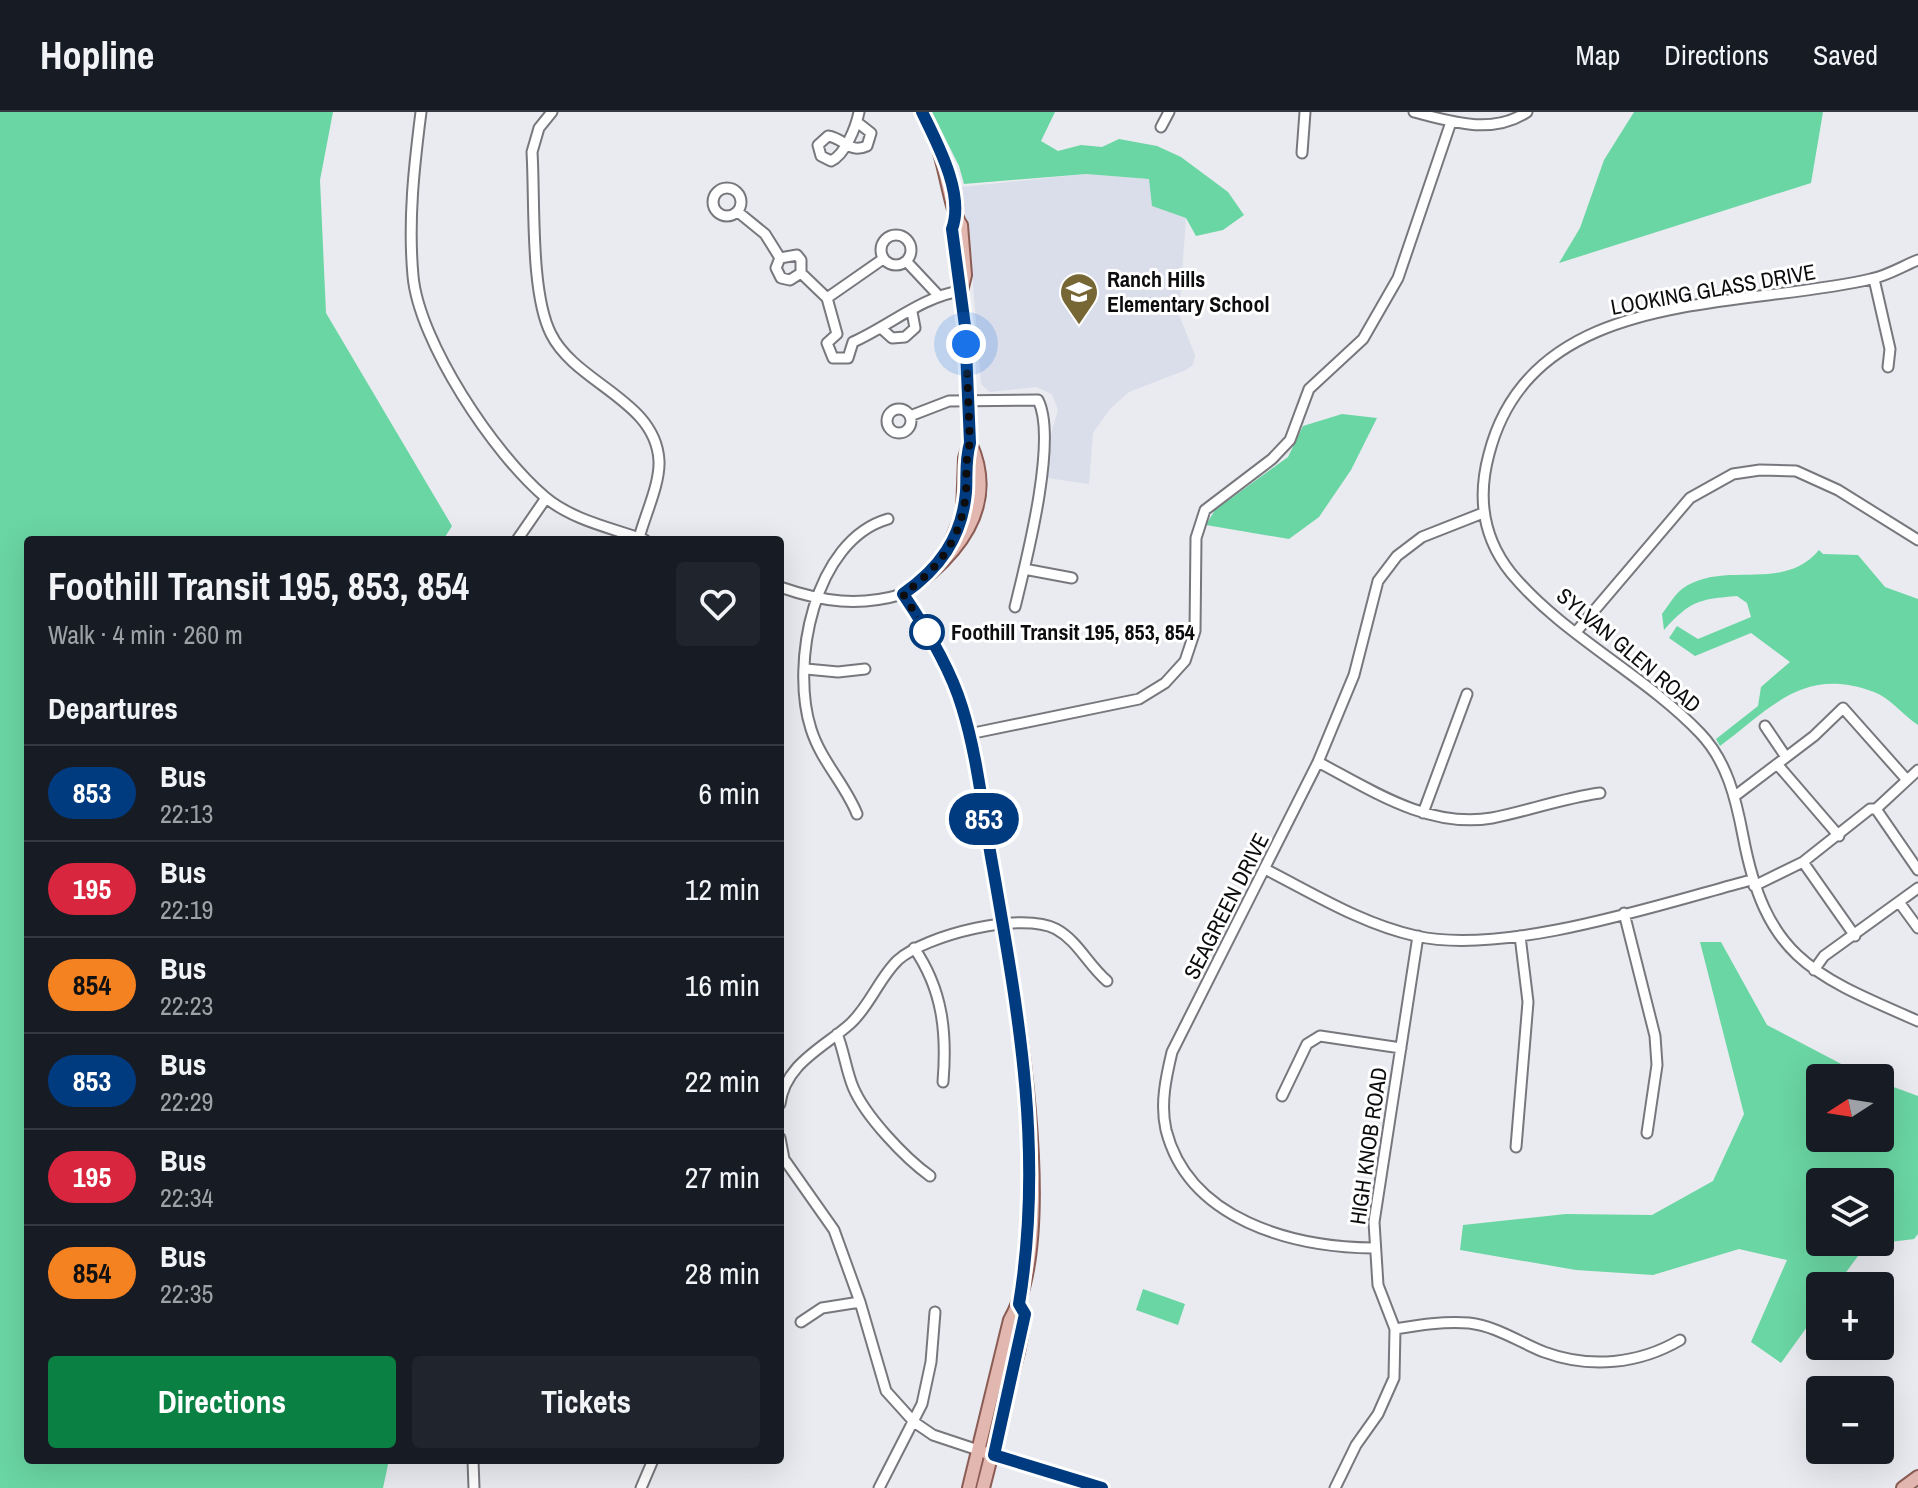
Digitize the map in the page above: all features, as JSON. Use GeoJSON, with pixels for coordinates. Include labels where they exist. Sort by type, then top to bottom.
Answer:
{"type":"FeatureCollection","features":[{"type":"Feature","properties":{"kind":"main road"},"geometry":{"type":"LineString","coordinates":[[922,112],[938,145],[953,193],[955,275],[961,291],[970,443],[965,458],[963,513],[943,561],[903,594],[948,672],[969,734],[1021,1036],[1031,1160],[1031,1208],[1019,1304],[1010,1320],[981,1451],[969,1488]]}},
{"type":"Feature","properties":{"kind":"main road"},"geometry":{"type":"LineString","coordinates":[[983,1488],[994,1455],[1025,1314],[1019,1304]]}},
{"type":"Feature","properties":{"kind":"main road"},"geometry":{"type":"LineString","coordinates":[[981,1451],[1102,1488]]}},
{"type":"Feature","properties":{"kind":"main road"},"geometry":{"type":"LineString","coordinates":[[1903,1488],[1918,1477]]}},
{"type":"Feature","properties":{"kind":"street"},"geometry":{"type":"LineString","coordinates":[[421,112],[411,190],[413,278],[429,336],[506,456],[546,498],[580,517],[634,536]]}},
{"type":"Feature","properties":{"kind":"street"},"geometry":{"type":"LineString","coordinates":[[552,112],[539,128],[532,152],[541,310],[552,336],[574,364],[639,415],[655,437],[659,463],[643,536]]}},
{"type":"Feature","properties":{"kind":"street"},"geometry":{"type":"LineString","coordinates":[[1161,127],[1169,112]]}},
{"type":"Feature","properties":{"kind":"street"},"geometry":{"type":"LineString","coordinates":[[1302,153],[1305,112]]}},
{"type":"Feature","properties":{"kind":"street"},"geometry":{"type":"LineString","coordinates":[[1414,112],[1451,122],[1503,124],[1527,112]]}},
{"type":"Feature","properties":{"kind":"street"},"geometry":{"type":"LineString","coordinates":[[858,117],[868,128],[870,143],[859,149],[844,144],[858,117]]}},
{"type":"Feature","properties":{"kind":"street"},"geometry":{"type":"LineString","coordinates":[[969,734],[1139,699],[1165,683],[1185,661],[1195,631],[1196,538],[1205,510],[1272,459],[1290,440],[1309,389],[1363,339],[1398,278],[1451,122]]}},
{"type":"Feature","properties":{"kind":"street"},"geometry":{"type":"LineString","coordinates":[[738,212],[765,234],[780,258]]}},
{"type":"Feature","properties":{"kind":"street"},"geometry":{"type":"LineString","coordinates":[[883,259],[882,244],[898,235],[909,240],[911,246],[907,262]]}},
{"type":"Feature","properties":{"kind":"street"},"geometry":{"type":"LineString","coordinates":[[780,258],[797,255],[801,260],[801,273],[827,298],[837,334],[853,342]]}},
{"type":"Feature","properties":{"kind":"street"},"geometry":{"type":"LineString","coordinates":[[780,258],[776,268],[781,278],[790,280],[801,273]]}},
{"type":"Feature","properties":{"kind":"street"},"geometry":{"type":"LineString","coordinates":[[827,298],[883,259]]}},
{"type":"Feature","properties":{"kind":"street"},"geometry":{"type":"LineString","coordinates":[[883,259],[894,266],[907,262]]}},
{"type":"Feature","properties":{"kind":"street","name":"LOOKING GLASS DRIVE"},"geometry":{"type":"LineString","coordinates":[[1483,513],[1482,480],[1505,412],[1530,377],[1565,348],[1606,326],[1644,315],[1874,279],[1918,260]]}},
{"type":"Feature","properties":{"kind":"street"},"geometry":{"type":"LineString","coordinates":[[907,262],[937,294]]}},
{"type":"Feature","properties":{"kind":"street"},"geometry":{"type":"LineString","coordinates":[[1874,279],[1890,349],[1888,367]]}},
{"type":"Feature","properties":{"kind":"street"},"geometry":{"type":"LineString","coordinates":[[837,334],[827,343],[833,358],[848,358],[853,342],[912,312],[937,294],[961,291]]}},
{"type":"Feature","properties":{"kind":"street"},"geometry":{"type":"LineString","coordinates":[[882,329],[892,338],[905,337],[915,328],[912,312]]}},
{"type":"Feature","properties":{"kind":"street"},"geometry":{"type":"LineString","coordinates":[[910,416],[949,401],[1038,400],[1045,413],[1039,491],[1015,607]]}},
{"type":"Feature","properties":{"kind":"street"},"geometry":{"type":"LineString","coordinates":[[1576,632],[1690,498],[1733,474],[1760,470],[1796,471],[1838,490],[1918,540]]}},
{"type":"Feature","properties":{"kind":"street"},"geometry":{"type":"LineString","coordinates":[[520,536],[546,498]]}},
{"type":"Feature","properties":{"kind":"street","name":"SYLVAN GLEN ROAD"},"geometry":{"type":"LineString","coordinates":[[1483,513],[1491,544],[1512,574],[1576,632],[1701,734],[1722,764],[1735,796],[1752,883],[1766,916],[1784,944],[1814,970],[1849,991],[1918,1021]]}},
{"type":"Feature","properties":{"kind":"street","name":"SEAGREEN DRIVE"},"geometry":{"type":"LineString","coordinates":[[1373,1248],[1330,1247],[1250,1224],[1218,1208],[1197,1189],[1180,1164],[1166,1130],[1164,1091],[1172,1052],[1318,762],[1354,675],[1378,581],[1397,556],[1422,537],[1483,513]]}},
{"type":"Feature","properties":{"kind":"street"},"geometry":{"type":"LineString","coordinates":[[857,814],[829,769],[811,730],[806,708],[805,639],[817,600],[835,562],[852,539],[865,528],[888,519]]}},
{"type":"Feature","properties":{"kind":"street"},"geometry":{"type":"LineString","coordinates":[[1024,569],[1072,578]]}},
{"type":"Feature","properties":{"kind":"street"},"geometry":{"type":"LineString","coordinates":[[784,588],[817,600],[876,602],[903,594]]}},
{"type":"Feature","properties":{"kind":"street"},"geometry":{"type":"LineString","coordinates":[[806,669],[838,672],[865,669]]}},
{"type":"Feature","properties":{"kind":"street"},"geometry":{"type":"LineString","coordinates":[[1423,813],[1467,694]]}},
{"type":"Feature","properties":{"kind":"street"},"geometry":{"type":"LineString","coordinates":[[1735,796],[1843,708],[1907,780]]}},
{"type":"Feature","properties":{"kind":"street"},"geometry":{"type":"LineString","coordinates":[[1765,726],[1786,757]]}},
{"type":"Feature","properties":{"kind":"street"},"geometry":{"type":"LineString","coordinates":[[1318,762],[1402,807],[1423,813],[1489,818],[1600,793]]}},
{"type":"Feature","properties":{"kind":"street"},"geometry":{"type":"LineString","coordinates":[[1777,764],[1839,836]]}},
{"type":"Feature","properties":{"kind":"street"},"geometry":{"type":"LineString","coordinates":[[1265,869],[1377,925],[1418,936],[1459,940],[1520,936],[1752,883],[1803,862],[1870,809],[1876,809],[1918,770]]}},
{"type":"Feature","properties":{"kind":"street"},"geometry":{"type":"LineString","coordinates":[[1876,809],[1918,870]]}},
{"type":"Feature","properties":{"kind":"street"},"geometry":{"type":"LineString","coordinates":[[1803,862],[1855,936]]}},
{"type":"Feature","properties":{"kind":"street"},"geometry":{"type":"LineString","coordinates":[[1814,970],[1824,956],[1918,888]]}},
{"type":"Feature","properties":{"kind":"street"},"geometry":{"type":"LineString","coordinates":[[1899,902],[1918,928]]}},
{"type":"Feature","properties":{"kind":"street"},"geometry":{"type":"LineString","coordinates":[[1624,913],[1655,1036],[1657,1065],[1647,1133]]}},
{"type":"Feature","properties":{"kind":"street"},"geometry":{"type":"LineString","coordinates":[[784,1089],[796,1067],[864,1009],[898,961],[914,948],[941,937],[1019,922],[1052,927],[1077,945],[1107,981]]}},
{"type":"Feature","properties":{"kind":"street","name":"HIGH KNOB ROAD"},"geometry":{"type":"LineString","coordinates":[[1335,1488],[1356,1445],[1378,1414],[1394,1378],[1395,1329],[1378,1285],[1373,1248],[1374,1222],[1418,936]]}},
{"type":"Feature","properties":{"kind":"street"},"geometry":{"type":"LineString","coordinates":[[1516,1147],[1528,1002],[1520,936]]}},
{"type":"Feature","properties":{"kind":"street"},"geometry":{"type":"LineString","coordinates":[[914,948],[933,981],[941,1009],[945,1038],[943,1082]]}},
{"type":"Feature","properties":{"kind":"street"},"geometry":{"type":"LineString","coordinates":[[837,1034],[849,1077],[862,1104],[910,1161],[930,1176]]}},
{"type":"Feature","properties":{"kind":"street"},"geometry":{"type":"LineString","coordinates":[[1282,1096],[1307,1044],[1320,1036],[1401,1048]]}},
{"type":"Feature","properties":{"kind":"street"},"geometry":{"type":"LineString","coordinates":[[784,1159],[834,1230],[860,1302],[886,1391],[914,1422],[933,1435],[981,1451]]}},
{"type":"Feature","properties":{"kind":"street"},"geometry":{"type":"LineString","coordinates":[[801,1322],[822,1308],[860,1302]]}},
{"type":"Feature","properties":{"kind":"street"},"geometry":{"type":"LineString","coordinates":[[879,1488],[914,1422],[928,1384],[935,1312]]}},
{"type":"Feature","properties":{"kind":"street"},"geometry":{"type":"LineString","coordinates":[[1395,1329],[1436,1323],[1471,1323],[1508,1334],[1545,1352],[1586,1362],[1626,1362],[1662,1351],[1680,1340]]}},
{"type":"Feature","properties":{"kind":"street"},"geometry":{"type":"LineString","coordinates":[[473,1464],[474,1488]]}},
{"type":"Feature","properties":{"kind":"street"},"geometry":{"type":"LineString","coordinates":[[641,1488],[651,1464]]}},
{"type":"Feature","properties":{"kind":"shaded area","name":"Ranch Hills Elementary School"},"geometry":{"type":"Polygon","coordinates":[[[1086,174],[1150,179],[1153,206],[1186,218],[1179,315],[1195,355],[1193,365],[1186,370],[1129,392],[1110,409],[1093,433],[1089,484],[1047,478],[1050,438],[1058,410],[1052,394],[1036,387],[990,392],[981,384],[969,235],[960,187],[1086,174]]]}},
{"type":"Feature","properties":{"kind":"green space"},"geometry":{"type":"Polygon","coordinates":[[[0,112],[333,112],[320,180],[326,313],[452,526],[446,536],[24,536],[24,1464],[388,1464],[383,1488],[0,1488],[0,112]]]}},
{"type":"Feature","properties":{"kind":"green space"},"geometry":{"type":"Polygon","coordinates":[[[932,112],[1055,112],[1041,141],[1058,151],[1081,145],[1102,147],[1119,139],[1157,146],[1181,157],[1228,192],[1244,215],[1223,230],[1196,236],[1186,218],[1152,206],[1149,179],[1086,174],[964,184],[959,166],[932,112]]]}},
{"type":"Feature","properties":{"kind":"green space"},"geometry":{"type":"Polygon","coordinates":[[[1634,112],[1823,112],[1811,183],[1559,263],[1580,228],[1604,160],[1634,112]]]}},
{"type":"Feature","properties":{"kind":"green space"},"geometry":{"type":"Polygon","coordinates":[[[1342,414],[1377,418],[1351,470],[1319,517],[1289,539],[1206,525],[1215,510],[1288,457],[1303,426],[1342,414]]]}},
{"type":"Feature","properties":{"kind":"green space"},"geometry":{"type":"Polygon","coordinates":[[[1819,550],[1823,554],[1858,555],[1885,587],[1918,599],[1918,725],[1880,694],[1849,685],[1828,684],[1808,687],[1790,695],[1720,746],[1716,739],[1758,706],[1761,687],[1790,662],[1751,633],[1695,656],[1669,638],[1677,626],[1698,639],[1751,617],[1747,603],[1737,596],[1696,603],[1664,630],[1662,614],[1679,591],[1698,581],[1716,576],[1770,574],[1788,570],[1804,563],[1819,550]]]}},
{"type":"Feature","properties":{"kind":"green space"},"geometry":{"type":"Polygon","coordinates":[[[1700,942],[1721,942],[1767,1025],[1841,1064],[1806,1064],[1806,1152],[1894,1152],[1894,1087],[1918,1096],[1918,1234],[1914,1239],[1894,1242],[1894,1168],[1806,1168],[1806,1256],[1858,1256],[1846,1272],[1806,1272],[1806,1328],[1781,1363],[1751,1342],[1787,1260],[1739,1249],[1653,1275],[1576,1270],[1460,1250],[1463,1225],[1566,1214],[1652,1215],[1713,1181],[1744,1114],[1700,942]]]}},
{"type":"Feature","properties":{"kind":"green space"},"geometry":{"type":"Polygon","coordinates":[[[1143,1289],[1185,1304],[1178,1325],[1136,1310],[1143,1289]]]}},
{"type":"Feature","properties":{"kind":"bus line","name":"853"},"geometry":{"type":"LineString","coordinates":[[922,112],[938,145],[953,193],[955,275],[961,291],[965,326],[970,443],[965,458],[967,477],[963,513],[943,561],[928,577],[903,594],[948,672],[969,734],[1021,1036],[1031,1160],[1027,1256],[1019,1304],[1025,1314],[994,1455],[1102,1488]]}},
{"type":"Feature","properties":{"kind":"place","name":"Ranch Hills Elementary School"},"geometry":{"type":"Point","coordinates":[1079,326]}},
{"type":"Feature","properties":{"kind":"place","name":"Foothill Transit 195, 853, 854"},"geometry":{"type":"Point","coordinates":[927,632]}},
{"type":"Feature","properties":{"kind":"route"},"geometry":{"type":"LineString","coordinates":[[927,632],[903,594],[928,577],[943,561],[963,513],[967,477],[965,458],[970,443],[966,344]]}}]}
